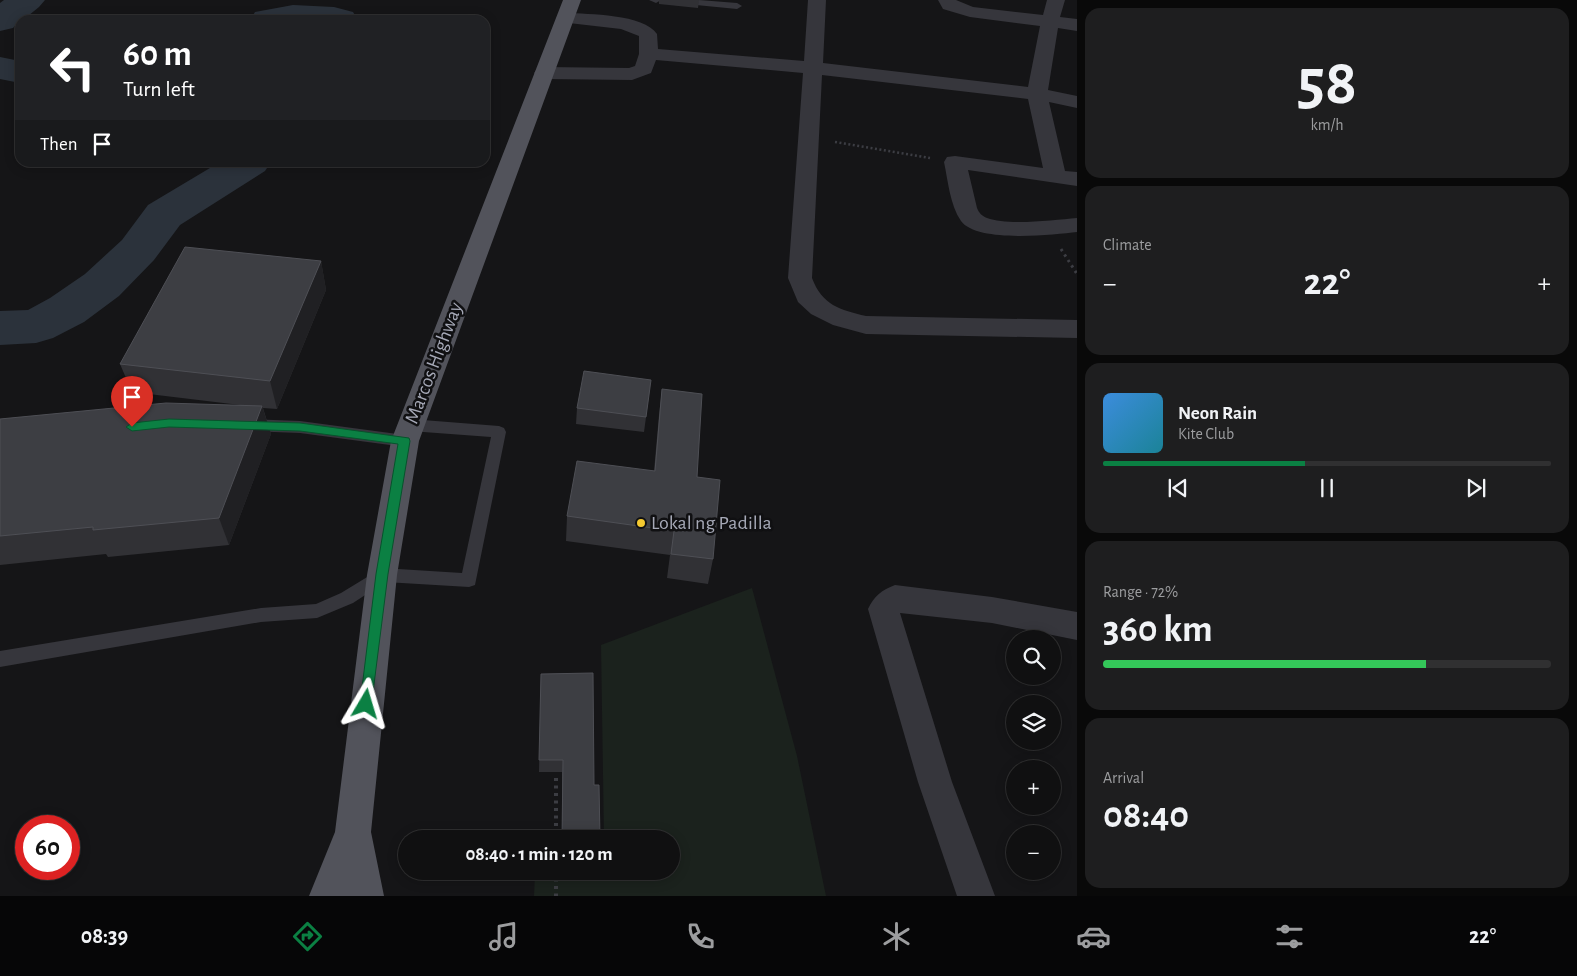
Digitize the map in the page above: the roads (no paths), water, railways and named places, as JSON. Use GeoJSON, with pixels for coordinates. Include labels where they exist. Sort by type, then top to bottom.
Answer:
{"type":"FeatureCollection","features":[{"type":"Feature","properties":{"kind":"main road","name":"Marcos Highway"},"geometry":{"type":"LineString","coordinates":[[328,896],[353,832],[382,574],[407,433],[572,0]]}},
{"type":"Feature","properties":{"kind":"main road","name":"Marcos Highway"},"geometry":{"type":"LineString","coordinates":[[353,832],[366,896]]}},
{"type":"Feature","properties":{"kind":"street"},"geometry":{"type":"LineString","coordinates":[[817,0],[800,278],[807,296],[821,309],[839,319],[866,325],[1077,328]]}},
{"type":"Feature","properties":{"kind":"street"},"geometry":{"type":"LineString","coordinates":[[947,0],[949,5],[970,12],[1077,25]]}},
{"type":"Feature","properties":{"kind":"street"},"geometry":{"type":"LineString","coordinates":[[1056,0],[1050,21],[1037,94],[1066,178],[955,162],[968,214],[977,223],[992,227],[1047,228],[1077,225]]}},
{"type":"Feature","properties":{"kind":"street"},"geometry":{"type":"LineString","coordinates":[[544,73],[632,74],[644,69],[649,54],[648,34],[642,29],[607,22],[566,18]]}},
{"type":"Feature","properties":{"kind":"street"},"geometry":{"type":"LineString","coordinates":[[649,54],[813,68],[1037,94],[1077,102]]}},
{"type":"Feature","properties":{"kind":"street"},"geometry":{"type":"LineString","coordinates":[[976,896],[935,782],[883,609],[895,598],[992,610],[1077,626]]}},
{"type":"Feature","properties":{"kind":"lane"},"geometry":{"type":"LineString","coordinates":[[699,3],[738,6]]}},
{"type":"Feature","properties":{"kind":"lane"},"geometry":{"type":"LineString","coordinates":[[0,659],[261,615],[317,611],[347,598],[382,574],[469,580],[499,432],[407,433],[235,425]]}},
{"type":"Feature","properties":{"kind":"waterway"},"geometry":{"type":"LineString","coordinates":[[0,20],[27,0]]}},
{"type":"Feature","properties":{"kind":"waterway"},"geometry":{"type":"LineString","coordinates":[[0,68],[15,71]]}},
{"type":"Feature","properties":{"kind":"waterway"},"geometry":{"type":"LineString","coordinates":[[0,328],[36,326],[67,310],[102,285],[138,250],[164,215],[242,167]]}},
{"type":"Feature","properties":{"kind":"place","name":"Lokal ng Padilla"},"geometry":{"type":"Point","coordinates":[641,523]}}]}
